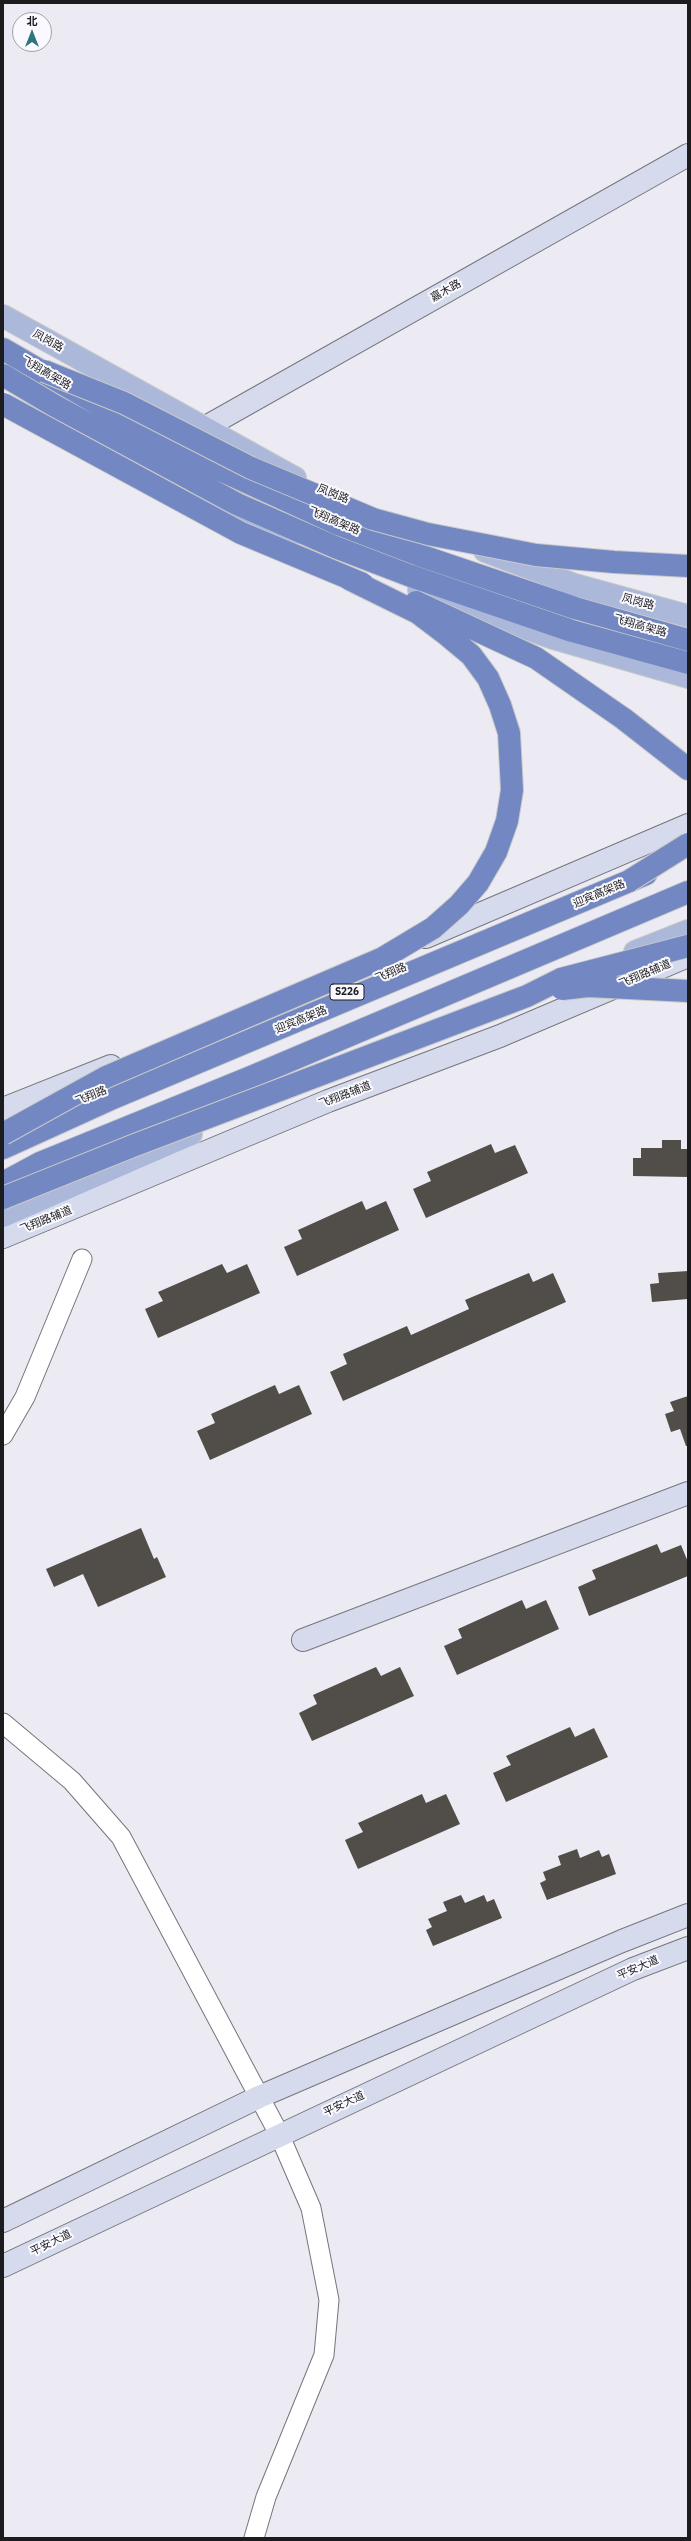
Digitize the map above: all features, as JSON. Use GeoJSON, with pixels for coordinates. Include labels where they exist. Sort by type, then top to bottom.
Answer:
{"type":"FeatureCollection","features":[{"type":"Feature","properties":{"kind":"highway","name":"飞翔高架路"},"geometry":{"type":"LineString","coordinates":[[3,349],[44,371],[179,451],[338,524],[419,555],[575,608],[688,640]]}},
{"type":"Feature","properties":{"kind":"highway"},"geometry":{"type":"LineString","coordinates":[[44,371],[124,403],[251,468],[373,519],[428,534],[536,554],[614,562],[688,566]]}},
{"type":"Feature","properties":{"kind":"highway","name":"飞翔高架路"},"geometry":{"type":"LineString","coordinates":[[3,375],[55,406],[230,500],[335,547],[411,576],[572,631],[688,663]]}},
{"type":"Feature","properties":{"kind":"highway"},"geometry":{"type":"LineString","coordinates":[[3,403],[241,533],[349,579],[418,613],[447,635],[471,655],[488,678],[497,699],[509,733],[512,790],[507,821],[496,852],[478,883],[459,906],[433,928],[383,958],[106,1077],[3,1134]]}},
{"type":"Feature","properties":{"kind":"highway"},"geometry":{"type":"LineString","coordinates":[[349,579],[425,604],[536,658],[624,718],[688,769]]}},
{"type":"Feature","properties":{"kind":"highway"},"geometry":{"type":"LineString","coordinates":[[629,881],[688,844]]}},
{"type":"Feature","properties":{"kind":"highway","name":"迎宾高架路"},"geometry":{"type":"LineString","coordinates":[[3,1148],[113,1098],[688,857]]}},
{"type":"Feature","properties":{"kind":"highway"},"geometry":{"type":"LineString","coordinates":[[3,1183],[40,1163],[251,1077],[688,892]]}},
{"type":"Feature","properties":{"kind":"highway"},"geometry":{"type":"LineString","coordinates":[[3,1198],[135,1144],[527,996],[561,979],[688,946]]}},
{"type":"Feature","properties":{"kind":"highway"},"geometry":{"type":"LineString","coordinates":[[527,996],[588,986],[688,991]]}},
{"type":"Feature","properties":{"kind":"main road","name":"凤岗路"},"geometry":{"type":"LineString","coordinates":[[3,316],[309,485],[572,584],[688,616]]}},
{"type":"Feature","properties":{"kind":"main road"},"geometry":{"type":"LineString","coordinates":[[3,403],[113,466],[380,575],[553,638],[688,677]]}},
{"type":"Feature","properties":{"kind":"main road","name":"飞翔路"},"geometry":{"type":"LineString","coordinates":[[3,1130],[284,1020],[688,844]]}},
{"type":"Feature","properties":{"kind":"main road"},"geometry":{"type":"LineString","coordinates":[[3,1216],[311,1081],[688,931]]}},
{"type":"Feature","properties":{"kind":"street","name":"嘉木路"},"geometry":{"type":"LineString","coordinates":[[204,428],[688,155]]}},
{"type":"Feature","properties":{"kind":"street"},"geometry":{"type":"LineString","coordinates":[[3,1109],[274,1001],[688,825]]}},
{"type":"Feature","properties":{"kind":"street","name":"飞翔路辅道"},"geometry":{"type":"LineString","coordinates":[[3,1237],[328,1101],[500,1036],[688,956]]}},
{"type":"Feature","properties":{"kind":"street"},"geometry":{"type":"LineString","coordinates":[[3,1435],[25,1397],[82,1259]]}},
{"type":"Feature","properties":{"kind":"street"},"geometry":{"type":"LineString","coordinates":[[303,1640],[688,1493]]}},
{"type":"Feature","properties":{"kind":"street"},"geometry":{"type":"LineString","coordinates":[[3,1723],[72,1781],[121,1837],[279,2134],[311,2208],[330,2300],[324,2355],[268,2490],[254,2538]]}},
{"type":"Feature","properties":{"kind":"street"},"geometry":{"type":"LineString","coordinates":[[3,2221],[259,2097],[622,1940],[688,1915]]}},
{"type":"Feature","properties":{"kind":"street","name":"平安大道"},"geometry":{"type":"LineString","coordinates":[[3,2266],[279,2134],[633,1969],[688,1948]]}},
{"type":"Feature","properties":{"kind":"building"},"geometry":{"type":"Polygon","coordinates":[[[662,1140],[681,1140],[681,1149],[688,1149],[688,1177],[633,1176],[633,1158],[641,1158],[641,1148],[662,1148],[662,1140]]]}},
{"type":"Feature","properties":{"kind":"building"},"geometry":{"type":"Polygon","coordinates":[[[491,1144],[495,1153],[515,1145],[528,1173],[426,1218],[413,1189],[431,1181],[427,1172],[491,1144]]]}},
{"type":"Feature","properties":{"kind":"building"},"geometry":{"type":"Polygon","coordinates":[[[362,1201],[366,1210],[386,1201],[399,1230],[297,1276],[284,1247],[302,1239],[298,1230],[362,1201]]]}},
{"type":"Feature","properties":{"kind":"building"},"geometry":{"type":"Polygon","coordinates":[[[222,1264],[227,1273],[247,1264],[260,1293],[158,1338],[145,1309],[163,1301],[158,1292],[222,1264]]]}},
{"type":"Feature","properties":{"kind":"building"},"geometry":{"type":"Polygon","coordinates":[[[688,1271],[688,1299],[652,1302],[650,1284],[659,1283],[658,1273],[688,1271]]]}},
{"type":"Feature","properties":{"kind":"building"},"geometry":{"type":"Polygon","coordinates":[[[529,1273],[533,1282],[553,1273],[566,1302],[343,1401],[330,1372],[347,1364],[343,1354],[407,1326],[411,1335],[469,1309],[465,1300],[529,1273]]]}},
{"type":"Feature","properties":{"kind":"building"},"geometry":{"type":"Polygon","coordinates":[[[275,1385],[279,1394],[299,1385],[312,1414],[210,1460],[197,1431],[215,1423],[211,1414],[275,1385]]]}},
{"type":"Feature","properties":{"kind":"building"},"geometry":{"type":"Polygon","coordinates":[[[688,1396],[688,1446],[686,1446],[680,1429],[671,1432],[665,1414],[674,1411],[670,1402],[688,1396]]]}},
{"type":"Feature","properties":{"kind":"building"},"geometry":{"type":"Polygon","coordinates":[[[141,1528],[154,1559],[157,1557],[166,1577],[98,1607],[83,1574],[54,1587],[46,1569],[141,1528]]]}},
{"type":"Feature","properties":{"kind":"building"},"geometry":{"type":"Polygon","coordinates":[[[657,1544],[661,1553],[681,1545],[688,1562],[688,1576],[589,1616],[578,1587],[596,1579],[592,1570],[657,1544]]]}},
{"type":"Feature","properties":{"kind":"building"},"geometry":{"type":"Polygon","coordinates":[[[522,1600],[526,1609],[546,1600],[559,1629],[457,1675],[444,1646],[462,1638],[458,1629],[522,1600]]]}},
{"type":"Feature","properties":{"kind":"building"},"geometry":{"type":"Polygon","coordinates":[[[376,1667],[381,1676],[400,1667],[414,1696],[312,1741],[299,1713],[317,1704],[313,1695],[376,1667]]]}},
{"type":"Feature","properties":{"kind":"building"},"geometry":{"type":"Polygon","coordinates":[[[570,1727],[575,1737],[594,1728],[608,1757],[506,1802],[493,1773],[511,1765],[506,1756],[570,1727]]]}},
{"type":"Feature","properties":{"kind":"building"},"geometry":{"type":"Polygon","coordinates":[[[422,1794],[426,1803],[446,1794],[460,1824],[358,1869],[345,1840],[363,1832],[358,1823],[422,1794]]]}},
{"type":"Feature","properties":{"kind":"building"},"geometry":{"type":"Polygon","coordinates":[[[577,1849],[580,1858],[599,1850],[602,1857],[609,1854],[616,1874],[547,1900],[540,1883],[546,1880],[543,1872],[561,1865],[558,1856],[577,1849]]]}},
{"type":"Feature","properties":{"kind":"building"},"geometry":{"type":"Polygon","coordinates":[[[461,1895],[465,1903],[484,1895],[487,1902],[494,1899],[502,1918],[433,1946],[426,1930],[432,1927],[428,1919],[447,1911],[443,1902],[461,1895]]]}}]}
